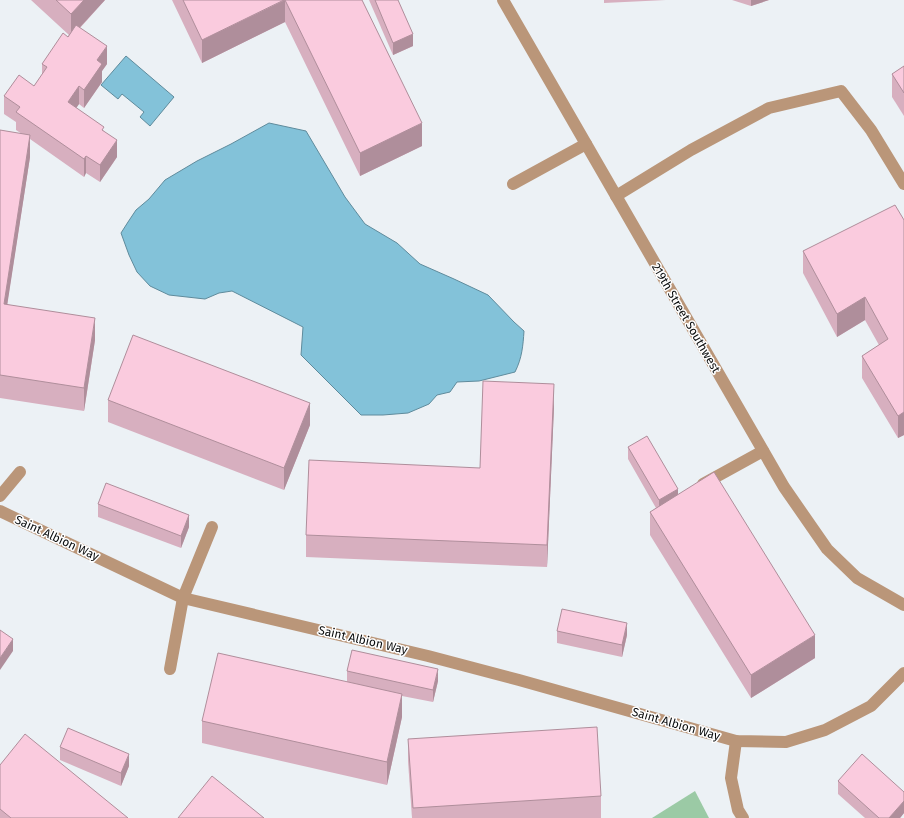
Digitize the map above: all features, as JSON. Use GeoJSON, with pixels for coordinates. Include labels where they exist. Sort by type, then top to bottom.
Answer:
{"type":"FeatureCollection","features":[{"type":"Feature","properties":{"kind":"street","name":"219th Street Southwest"},"geometry":{"type":"LineString","coordinates":[[503,0],[784,487],[827,549],[857,578],[904,605]]}},
{"type":"Feature","properties":{"kind":"street"},"geometry":{"type":"LineString","coordinates":[[616,196],[691,150],[769,108],[842,91],[871,130],[904,184]]}},
{"type":"Feature","properties":{"kind":"street"},"geometry":{"type":"LineString","coordinates":[[513,184],[586,144]]}},
{"type":"Feature","properties":{"kind":"street"},"geometry":{"type":"LineString","coordinates":[[699,487],[763,451]]}},
{"type":"Feature","properties":{"kind":"street"},"geometry":{"type":"LineString","coordinates":[[0,496],[20,472]]}},
{"type":"Feature","properties":{"kind":"street","name":"Saint Albion Way"},"geometry":{"type":"LineString","coordinates":[[0,511],[183,598],[428,656],[736,741],[786,742],[824,730],[871,706],[902,679]]}},
{"type":"Feature","properties":{"kind":"street"},"geometry":{"type":"LineString","coordinates":[[170,669],[183,598],[212,527]]}},
{"type":"Feature","properties":{"kind":"street"},"geometry":{"type":"LineString","coordinates":[[736,741],[731,778],[738,810],[742,818]]}},
{"type":"Feature","properties":{"kind":"green space"},"geometry":{"type":"Polygon","coordinates":[[[695,791],[709,818],[652,818],[695,791]]]}},
{"type":"Feature","properties":{"kind":"water"},"geometry":{"type":"Polygon","coordinates":[[[126,56],[174,97],[150,126],[140,117],[144,112],[122,94],[118,99],[101,85],[126,56]]]}},
{"type":"Feature","properties":{"kind":"water"},"geometry":{"type":"Polygon","coordinates":[[[269,123],[306,131],[345,197],[365,224],[397,243],[420,264],[488,295],[524,331],[522,352],[515,372],[479,381],[457,382],[450,392],[437,395],[429,404],[408,413],[361,415],[301,355],[303,327],[232,291],[219,293],[205,299],[169,295],[150,286],[137,272],[121,233],[136,210],[149,199],[165,180],[197,161],[269,123]]]}},
{"type":"Feature","properties":{"kind":"building"},"geometry":{"type":"Polygon","coordinates":[[[56,0],[84,0],[71,14],[56,0]]]}},
{"type":"Feature","properties":{"kind":"building"},"geometry":{"type":"Polygon","coordinates":[[[183,0],[284,0],[202,40],[183,0]]]}},
{"type":"Feature","properties":{"kind":"building"},"geometry":{"type":"Polygon","coordinates":[[[285,0],[362,0],[422,123],[360,153],[285,0]]]}},
{"type":"Feature","properties":{"kind":"building"},"geometry":{"type":"Polygon","coordinates":[[[375,0],[398,0],[413,34],[393,43],[375,0]]]}},
{"type":"Feature","properties":{"kind":"building"},"geometry":{"type":"Polygon","coordinates":[[[76,25],[107,46],[97,60],[102,64],[84,90],[79,86],[68,102],[104,127],[102,130],[117,140],[100,165],[86,156],[84,159],[16,112],[20,107],[4,96],[19,75],[34,86],[47,67],[42,64],[63,33],[68,37],[76,25]]]}},
{"type":"Feature","properties":{"kind":"building"},"geometry":{"type":"Polygon","coordinates":[[[904,66],[904,93],[892,74],[904,66]]]}},
{"type":"Feature","properties":{"kind":"building"},"geometry":{"type":"Polygon","coordinates":[[[0,130],[30,135],[4,304],[95,318],[84,388],[0,375],[0,130]]]}},
{"type":"Feature","properties":{"kind":"building"},"geometry":{"type":"Polygon","coordinates":[[[895,205],[904,220],[904,412],[898,416],[862,356],[888,339],[865,297],[837,314],[803,251],[895,205]]]}},
{"type":"Feature","properties":{"kind":"building"},"geometry":{"type":"Polygon","coordinates":[[[133,335],[310,403],[284,468],[108,400],[133,335]]]}},
{"type":"Feature","properties":{"kind":"building"},"geometry":{"type":"Polygon","coordinates":[[[483,381],[554,384],[547,545],[306,535],[309,460],[480,468],[483,381]]]}},
{"type":"Feature","properties":{"kind":"building"},"geometry":{"type":"Polygon","coordinates":[[[647,436],[678,489],[659,500],[628,447],[647,436]]]}},
{"type":"Feature","properties":{"kind":"building"},"geometry":{"type":"Polygon","coordinates":[[[714,472],[815,635],[751,675],[650,512],[714,472]]]}},
{"type":"Feature","properties":{"kind":"building"},"geometry":{"type":"Polygon","coordinates":[[[106,483],[189,515],[181,536],[98,504],[106,483]]]}},
{"type":"Feature","properties":{"kind":"building"},"geometry":{"type":"Polygon","coordinates":[[[562,609],[627,623],[622,645],[557,631],[562,609]]]}},
{"type":"Feature","properties":{"kind":"building"},"geometry":{"type":"Polygon","coordinates":[[[0,630],[13,639],[0,658],[0,630]]]}},
{"type":"Feature","properties":{"kind":"building"},"geometry":{"type":"Polygon","coordinates":[[[352,650],[438,669],[433,690],[347,671],[352,650]]]}},
{"type":"Feature","properties":{"kind":"building"},"geometry":{"type":"Polygon","coordinates":[[[218,653],[402,694],[387,762],[202,721],[218,653]]]}},
{"type":"Feature","properties":{"kind":"building"},"geometry":{"type":"Polygon","coordinates":[[[597,727],[601,796],[413,808],[408,739],[597,727]]]}},
{"type":"Feature","properties":{"kind":"building"},"geometry":{"type":"Polygon","coordinates":[[[68,728],[129,754],[121,773],[60,747],[68,728]]]}},
{"type":"Feature","properties":{"kind":"building"},"geometry":{"type":"Polygon","coordinates":[[[25,734],[128,818],[11,818],[0,809],[0,765],[25,734]]]}},
{"type":"Feature","properties":{"kind":"building"},"geometry":{"type":"Polygon","coordinates":[[[862,754],[904,792],[904,801],[889,818],[879,818],[838,781],[862,754]]]}},
{"type":"Feature","properties":{"kind":"building"},"geometry":{"type":"Polygon","coordinates":[[[212,776],[264,818],[178,818],[212,776]]]}}]}
